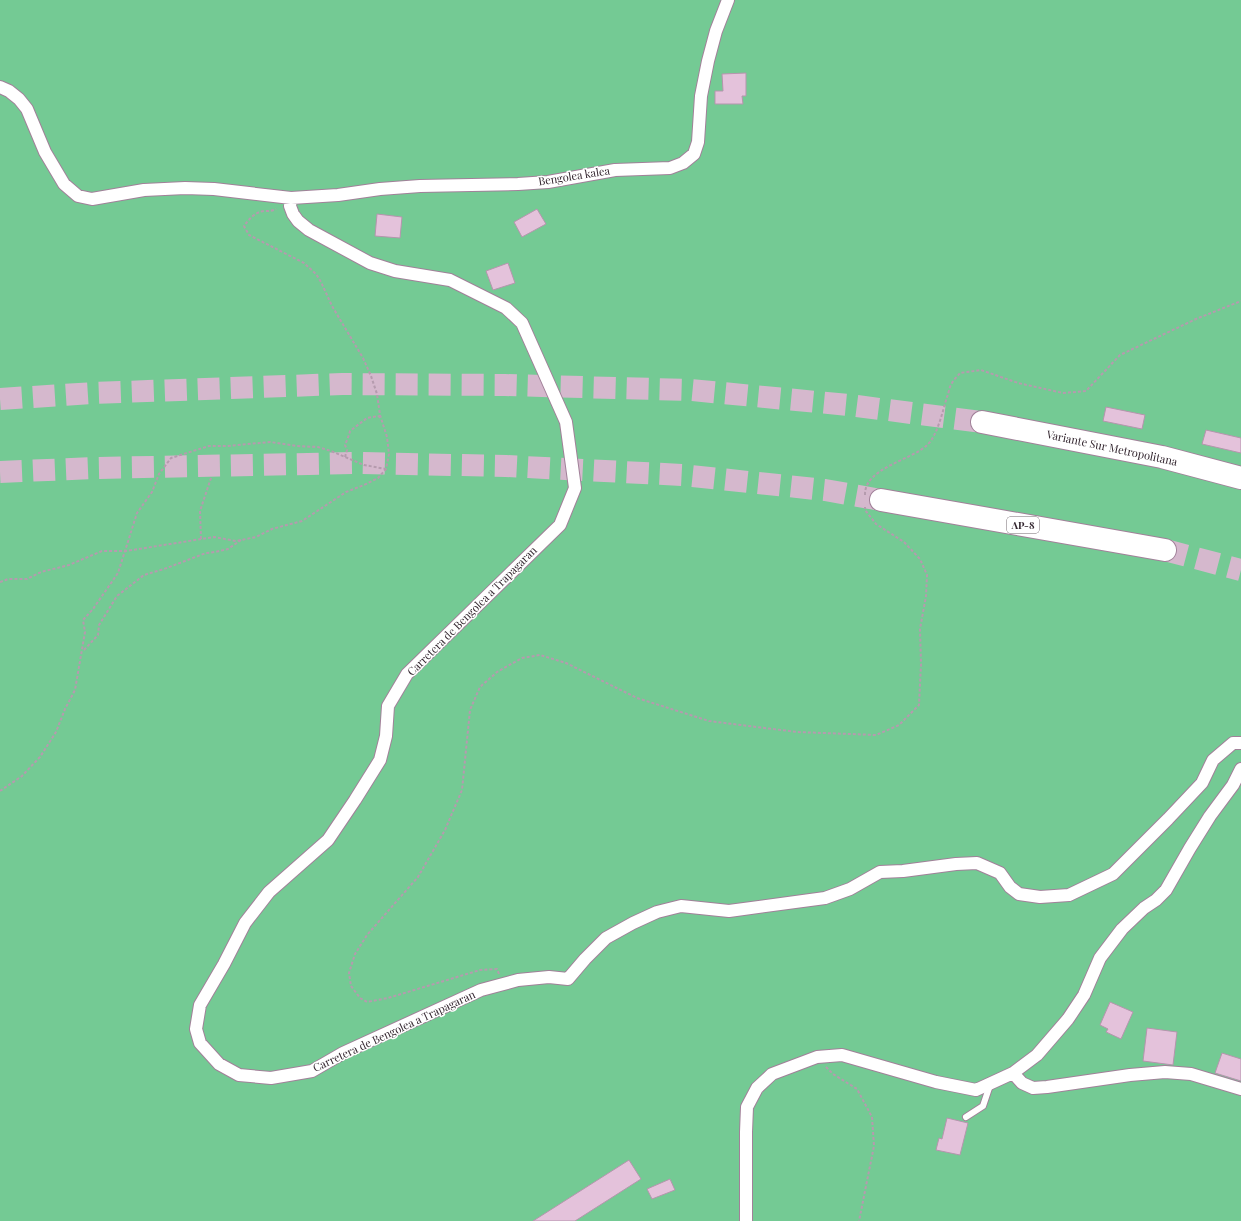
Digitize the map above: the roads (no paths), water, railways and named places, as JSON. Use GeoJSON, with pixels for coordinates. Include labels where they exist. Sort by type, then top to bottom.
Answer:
{"type":"FeatureCollection","features":[{"type":"Feature","properties":{"kind":"highway","name":"Variante Sur Metropolitana"},"geometry":{"type":"LineString","coordinates":[[982,422],[1162,457],[1241,478]]}},
{"type":"Feature","properties":{"kind":"highway","name":"AP-8"},"geometry":{"type":"LineString","coordinates":[[870,500],[1165,550]]}},
{"type":"Feature","properties":{"kind":"street","name":"Bengolea kalea"},"geometry":{"type":"LineString","coordinates":[[291,198],[338,195],[380,189],[420,186],[548,182],[615,170],[670,168],[683,163],[694,154],[698,142],[701,96],[708,61],[716,31],[728,0]]}},
{"type":"Feature","properties":{"kind":"street"},"geometry":{"type":"LineString","coordinates":[[0,87],[14,95],[27,109],[52,165],[64,184],[78,196],[92,199],[144,190],[185,188],[214,189],[291,198]]}},
{"type":"Feature","properties":{"kind":"street","name":"Carretera de Bengolea a Trapagaran"},"geometry":{"type":"LineString","coordinates":[[291,198],[290,206],[293,214],[298,222],[309,230],[370,263],[395,271],[450,280],[506,308],[522,323],[566,422],[575,488],[560,526],[407,674],[388,706],[386,736],[380,760],[355,800],[328,840],[269,892],[245,923],[224,964],[200,1005],[196,1029],[200,1043],[218,1064],[239,1074],[271,1078],[312,1071],[343,1053],[481,990],[518,980],[549,977],[568,979],[606,938],[657,912],[681,906],[730,911],[825,898],[850,889],[880,872],[977,863],[1000,873],[1010,887],[1020,894],[1040,897],[1069,895],[1113,874],[1202,783],[1213,760],[1233,743],[1241,743]]}},
{"type":"Feature","properties":{"kind":"street"},"geometry":{"type":"LineString","coordinates":[[746,1221],[747,1107],[757,1088],[772,1074],[818,1058],[842,1055],[936,1082],[976,1090],[1013,1073],[1037,1055],[1068,1019],[1084,995],[1100,958],[1122,928],[1166,890],[1190,848],[1210,816],[1233,785],[1241,769]]}},
{"type":"Feature","properties":{"kind":"street"},"geometry":{"type":"LineString","coordinates":[[1013,1073],[1022,1083],[1033,1088],[1130,1075],[1165,1072],[1191,1074],[1241,1089]]}},
{"type":"Feature","properties":{"kind":"lane"},"geometry":{"type":"LineString","coordinates":[[966,1117],[983,1106],[990,1084]]}},
{"type":"Feature","properties":{"kind":"tunnel"},"geometry":{"type":"LineString","coordinates":[[0,399],[94,393],[342,384],[505,385],[691,390],[849,405],[982,422]]}},
{"type":"Feature","properties":{"kind":"tunnel"},"geometry":{"type":"LineString","coordinates":[[0,472],[95,468],[357,463],[506,466],[682,475],[825,490],[881,500]]}},
{"type":"Feature","properties":{"kind":"tunnel"},"geometry":{"type":"LineString","coordinates":[[1165,550],[1241,570]]}}]}
